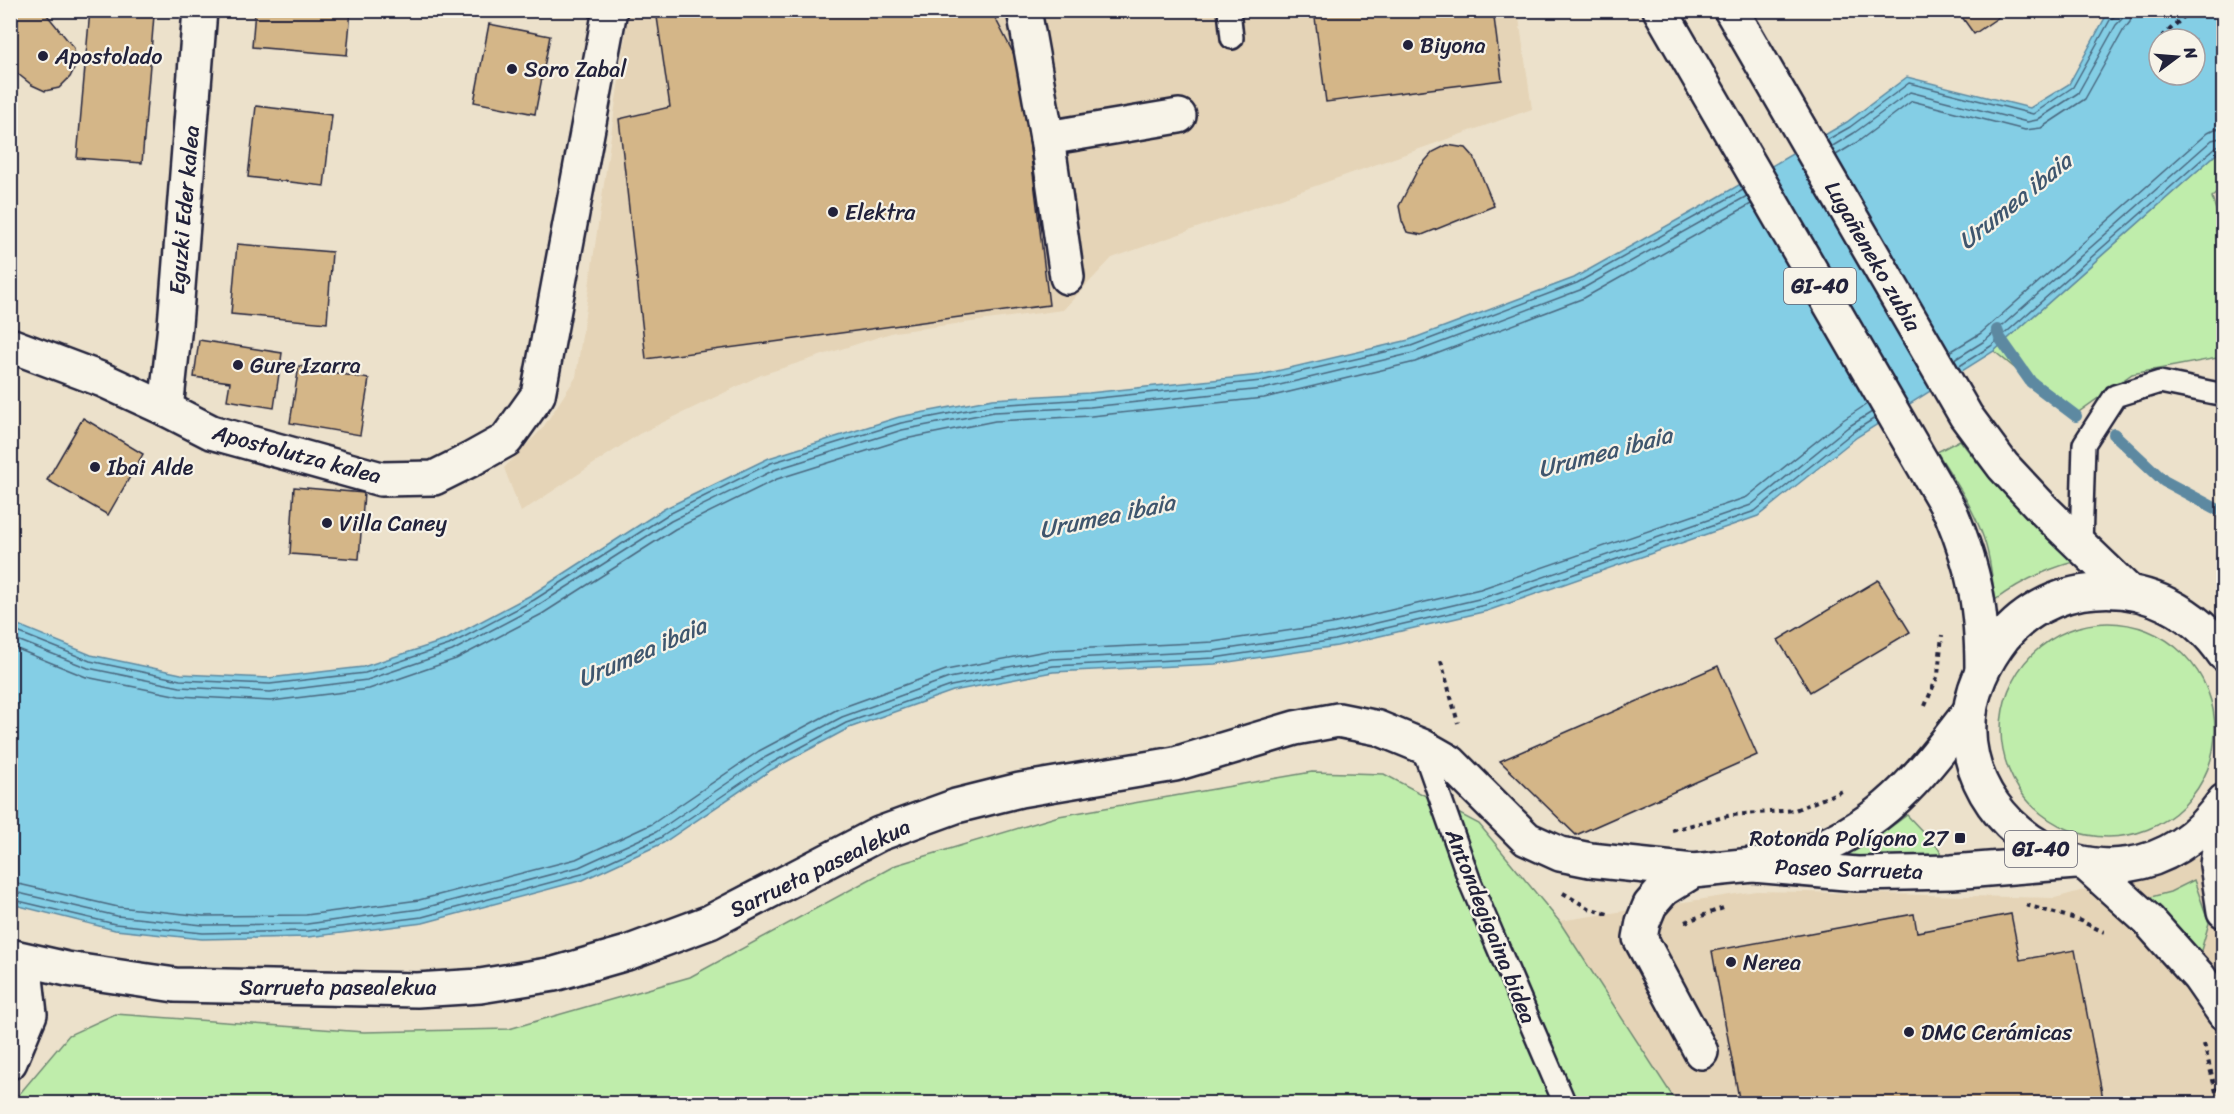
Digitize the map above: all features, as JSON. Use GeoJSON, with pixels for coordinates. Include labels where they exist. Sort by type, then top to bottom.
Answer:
{"type":"FeatureCollection","features":[{"type":"Feature","properties":{"kind":"street","name":"Eguzki Eder kalea"},"geometry":{"type":"LineString","coordinates":[[166,409],[175,325],[200,10]]}},
{"type":"Feature","properties":{"kind":"street","name":"Apostolutza kalea"},"geometry":{"type":"LineString","coordinates":[[10,345],[103,380],[212,432],[381,479],[434,478],[506,440],[538,395],[610,10]]}},
{"type":"Feature","properties":{"kind":"street"},"geometry":{"type":"LineString","coordinates":[[1024,10],[1047,138],[1067,277]]}},
{"type":"Feature","properties":{"kind":"street","name":"GI-40"},"geometry":{"type":"LineString","coordinates":[[1660,10],[1951,513],[1966,550],[1977,589],[1982,629],[1982,670]]}},
{"type":"Feature","properties":{"kind":"street","name":"Lugañeneko zubia"},"geometry":{"type":"LineString","coordinates":[[1731,10],[1966,416],[2003,466],[2081,546]]}},
{"type":"Feature","properties":{"kind":"street"},"geometry":{"type":"LineString","coordinates":[[1047,138],[1179,116]]}},
{"type":"Feature","properties":{"kind":"street","name":"GI-40"},"geometry":{"type":"LineString","coordinates":[[2081,546],[2128,592]]}},
{"type":"Feature","properties":{"kind":"street","name":"GI-40"},"geometry":{"type":"LineString","coordinates":[[2223,654],[2209,626],[2164,602],[2128,592],[2108,590],[2068,595],[2031,613],[2000,640],[1982,670],[1970,711],[1969,732],[1971,752],[1984,790],[2007,823],[2038,848],[2081,863],[2106,866],[2127,865],[2166,853],[2200,830],[2223,801]]}},
{"type":"Feature","properties":{"kind":"street","name":"Paseo Sarrueta"},"geometry":{"type":"LineString","coordinates":[[1753,865],[1826,846],[1863,826],[1903,794],[1970,711]]}},
{"type":"Feature","properties":{"kind":"street","name":"Sarrueta pasealekua"},"geometry":{"type":"LineString","coordinates":[[17,958],[67,969],[175,985],[417,990],[480,986],[554,974],[627,953],[699,926],[759,898],[879,834],[956,806],[1020,790],[1175,764],[1295,728],[1338,720],[1378,728],[1422,746],[1450,762],[1527,839],[1560,854],[1590,860],[1693,871],[1753,865]]}},
{"type":"Feature","properties":{"kind":"street"},"geometry":{"type":"LineString","coordinates":[[2223,812],[2217,865],[2223,911]]}},
{"type":"Feature","properties":{"kind":"street"},"geometry":{"type":"LineString","coordinates":[[2081,863],[2148,920],[2199,977],[2223,1013]]}},
{"type":"Feature","properties":{"kind":"street","name":"Paseo Sarrueta"},"geometry":{"type":"LineString","coordinates":[[1753,865],[1857,874],[1952,872],[2081,863]]}},
{"type":"Feature","properties":{"kind":"street","name":"Sarrueta pasealekua"},"geometry":{"type":"LineString","coordinates":[[1693,871],[1664,889],[1650,905],[1642,922],[1640,938],[1701,1052]]}},
{"type":"Feature","properties":{"kind":"street"},"geometry":{"type":"LineString","coordinates":[[10,1062],[30,1014],[17,958]]}},
{"type":"Feature","properties":{"kind":"lane"},"geometry":{"type":"LineString","coordinates":[[1229,10],[1232,38]]}},
{"type":"Feature","properties":{"kind":"lane"},"geometry":{"type":"LineString","coordinates":[[2081,546],[2084,444],[2115,396],[2160,382],[2223,395]]}},
{"type":"Feature","properties":{"kind":"lane","name":"Antondegigaina bidea"},"geometry":{"type":"LineString","coordinates":[[1422,746],[1470,882],[1565,1104]]}},
{"type":"Feature","properties":{"kind":"path"},"geometry":{"type":"LineString","coordinates":[[2172,27],[2192,10]]}},
{"type":"Feature","properties":{"kind":"path"},"geometry":{"type":"LineString","coordinates":[[1922,714],[1938,675],[1942,629]]}},
{"type":"Feature","properties":{"kind":"path"},"geometry":{"type":"LineString","coordinates":[[1441,661],[1460,729]]}},
{"type":"Feature","properties":{"kind":"path"},"geometry":{"type":"LineString","coordinates":[[1669,831],[1732,815],[1795,810],[1848,789]]}},
{"type":"Feature","properties":{"kind":"path"},"geometry":{"type":"LineString","coordinates":[[2023,904],[2076,919],[2114,937]]}},
{"type":"Feature","properties":{"kind":"path"},"geometry":{"type":"LineString","coordinates":[[1679,925],[1728,906]]}},
{"type":"Feature","properties":{"kind":"path"},"geometry":{"type":"LineString","coordinates":[[2203,1042],[2219,1104]]}},
{"type":"Feature","properties":{"kind":"shaded area"},"geometry":{"type":"Polygon","coordinates":[[[629,11],[1518,11],[1532,109],[1112,258],[1063,310],[894,332],[761,375],[639,434],[521,512],[504,468],[542,429],[576,377],[629,11]]]}},
{"type":"Feature","properties":{"kind":"shaded area"},"geometry":{"type":"Polygon","coordinates":[[[2223,851],[2223,1103],[1677,1103],[1559,921],[1756,891],[2055,898],[2223,851]]]}},
{"type":"Feature","properties":{"kind":"green space"},"geometry":{"type":"Polygon","coordinates":[[[2223,148],[2223,188],[2212,197],[2223,233],[2223,357],[2132,374],[2073,416],[1994,351],[2223,148]]]}},
{"type":"Feature","properties":{"kind":"green space"},"geometry":{"type":"Polygon","coordinates":[[[1960,440],[1986,474],[2015,505],[2077,561],[2034,576],[1995,600],[1989,556],[1981,531],[1966,500],[1937,452],[1960,440]]]}},
{"type":"Feature","properties":{"kind":"green space"},"geometry":{"type":"Polygon","coordinates":[[[2108,623],[2129,625],[2149,631],[2184,654],[2207,689],[2213,709],[2215,730],[2213,751],[2207,771],[2184,806],[2149,829],[2129,835],[2108,837],[2087,835],[2067,829],[2032,806],[2009,771],[2003,751],[2001,730],[2003,709],[2009,689],[2032,654],[2067,631],[2087,625],[2108,623]]]}},
{"type":"Feature","properties":{"kind":"green space"},"geometry":{"type":"Polygon","coordinates":[[[1312,772],[1384,774],[1479,824],[1559,921],[1677,1103],[11,1104],[69,1035],[115,1014],[364,1032],[509,1029],[690,977],[896,865],[1059,816],[1312,772]]]}},
{"type":"Feature","properties":{"kind":"green space"},"geometry":{"type":"Polygon","coordinates":[[[1907,815],[1940,850],[1940,858],[1833,860],[1832,857],[1880,835],[1907,815]]]}},
{"type":"Feature","properties":{"kind":"green space"},"geometry":{"type":"Polygon","coordinates":[[[2194,880],[2209,923],[2200,954],[2139,900],[2170,892],[2194,880]]]}},
{"type":"Feature","properties":{"kind":"water","name":"Urumea ibaia"},"geometry":{"type":"Polygon","coordinates":[[[2113,11],[2223,11],[2223,148],[1994,351],[1857,437],[1758,516],[1487,611],[1337,646],[1215,664],[1053,672],[953,691],[849,728],[771,770],[663,843],[583,880],[423,923],[308,937],[202,939],[115,930],[11,904],[11,622],[91,655],[181,674],[269,678],[363,667],[446,640],[531,595],[664,509],[769,458],[899,417],[993,399],[1089,393],[1260,375],[1409,340],[1574,278],[1847,122],[1907,77],[2030,108],[2069,84],[2106,16],[2113,11]]]}},
{"type":"Feature","properties":{"kind":"building","name":"Apostolado"},"geometry":{"type":"Polygon","coordinates":[[[10,10],[43,10],[74,48],[76,65],[70,77],[59,88],[45,91],[32,85],[10,65],[10,10]]]}},
{"type":"Feature","properties":{"kind":"building"},"geometry":{"type":"Polygon","coordinates":[[[90,10],[154,15],[142,163],[77,158],[90,10]]]}},
{"type":"Feature","properties":{"kind":"building"},"geometry":{"type":"Polygon","coordinates":[[[255,10],[351,10],[347,55],[252,47],[255,10]]]}},
{"type":"Feature","properties":{"kind":"building","name":"Elektra"},"geometry":{"type":"Polygon","coordinates":[[[656,10],[991,10],[1020,66],[1049,305],[646,359],[619,119],[670,107],[656,10]]]}},
{"type":"Feature","properties":{"kind":"building","name":"Biyona"},"geometry":{"type":"Polygon","coordinates":[[[1314,10],[1493,10],[1502,80],[1326,102],[1314,10]]]}},
{"type":"Feature","properties":{"kind":"building"},"geometry":{"type":"Polygon","coordinates":[[[1957,10],[2009,10],[1974,34],[1957,10]]]}},
{"type":"Feature","properties":{"kind":"building","name":"Soro Zabal"},"geometry":{"type":"Polygon","coordinates":[[[489,24],[550,36],[535,114],[474,102],[489,24]]]}},
{"type":"Feature","properties":{"kind":"building"},"geometry":{"type":"Polygon","coordinates":[[[256,106],[332,115],[324,186],[248,177],[256,106]]]}},
{"type":"Feature","properties":{"kind":"building"},"geometry":{"type":"Polygon","coordinates":[[[1447,145],[1466,148],[1474,157],[1494,206],[1422,235],[1407,232],[1399,206],[1418,169],[1433,152],[1447,145]]]}},
{"type":"Feature","properties":{"kind":"building"},"geometry":{"type":"Polygon","coordinates":[[[237,244],[332,252],[327,323],[231,314],[237,244]]]}},
{"type":"Feature","properties":{"kind":"building","name":"Gure Izarra"},"geometry":{"type":"Polygon","coordinates":[[[199,340],[282,353],[274,408],[227,400],[230,382],[194,377],[199,340]]]}},
{"type":"Feature","properties":{"kind":"building"},"geometry":{"type":"Polygon","coordinates":[[[299,366],[369,379],[360,435],[290,423],[299,366]]]}},
{"type":"Feature","properties":{"kind":"building","name":"Ibai Alde"},"geometry":{"type":"Polygon","coordinates":[[[83,418],[143,454],[108,515],[47,480],[83,418]]]}},
{"type":"Feature","properties":{"kind":"building","name":"Villa Caney"},"geometry":{"type":"Polygon","coordinates":[[[294,487],[364,493],[359,559],[290,554],[294,487]]]}},
{"type":"Feature","properties":{"kind":"building"},"geometry":{"type":"Polygon","coordinates":[[[1878,580],[1910,632],[1810,692],[1778,640],[1878,580]]]}},
{"type":"Feature","properties":{"kind":"building"},"geometry":{"type":"Polygon","coordinates":[[[1718,666],[1757,755],[1576,835],[1500,761],[1718,666]]]}},
{"type":"Feature","properties":{"kind":"building","name":"DMC Cerámicas"},"geometry":{"type":"Polygon","coordinates":[[[1914,914],[1917,932],[2011,914],[2020,960],[2075,950],[2104,1104],[1740,1104],[1712,951],[1914,914]]]}},
{"type":"Feature","properties":{"kind":"building"},"geometry":{"type":"Polygon","coordinates":[[[2179,1099],[2180,1104],[2158,1104],[2179,1099]]]}},
{"type":"Feature","properties":{"kind":"waterway"},"geometry":{"type":"LineString","coordinates":[[1997,330],[2000,338],[2031,382],[2076,416]]}},
{"type":"Feature","properties":{"kind":"waterway"},"geometry":{"type":"LineString","coordinates":[[2114,434],[2164,481],[2224,513]]}},
{"type":"Feature","properties":{"kind":"place","name":"Biyona"},"geometry":{"type":"Point","coordinates":[1408,45]}},
{"type":"Feature","properties":{"kind":"place","name":"Apostolado"},"geometry":{"type":"Point","coordinates":[43,56]}},
{"type":"Feature","properties":{"kind":"place","name":"Soro Zabal"},"geometry":{"type":"Point","coordinates":[512,69]}},
{"type":"Feature","properties":{"kind":"place","name":"Elektra"},"geometry":{"type":"Point","coordinates":[833,212]}},
{"type":"Feature","properties":{"kind":"place","name":"Gure Izarra"},"geometry":{"type":"Point","coordinates":[238,365]}},
{"type":"Feature","properties":{"kind":"place","name":"Ibai Alde"},"geometry":{"type":"Point","coordinates":[95,467]}},
{"type":"Feature","properties":{"kind":"place","name":"Villa Caney"},"geometry":{"type":"Point","coordinates":[327,523]}},
{"type":"Feature","properties":{"kind":"place","name":"Rotonda Polígono 27"},"geometry":{"type":"Point","coordinates":[1960,838]}},
{"type":"Feature","properties":{"kind":"place","name":"Nerea"},"geometry":{"type":"Point","coordinates":[1731,962]}},
{"type":"Feature","properties":{"kind":"place","name":"DMC Cerámicas"},"geometry":{"type":"Point","coordinates":[1909,1032]}}]}
